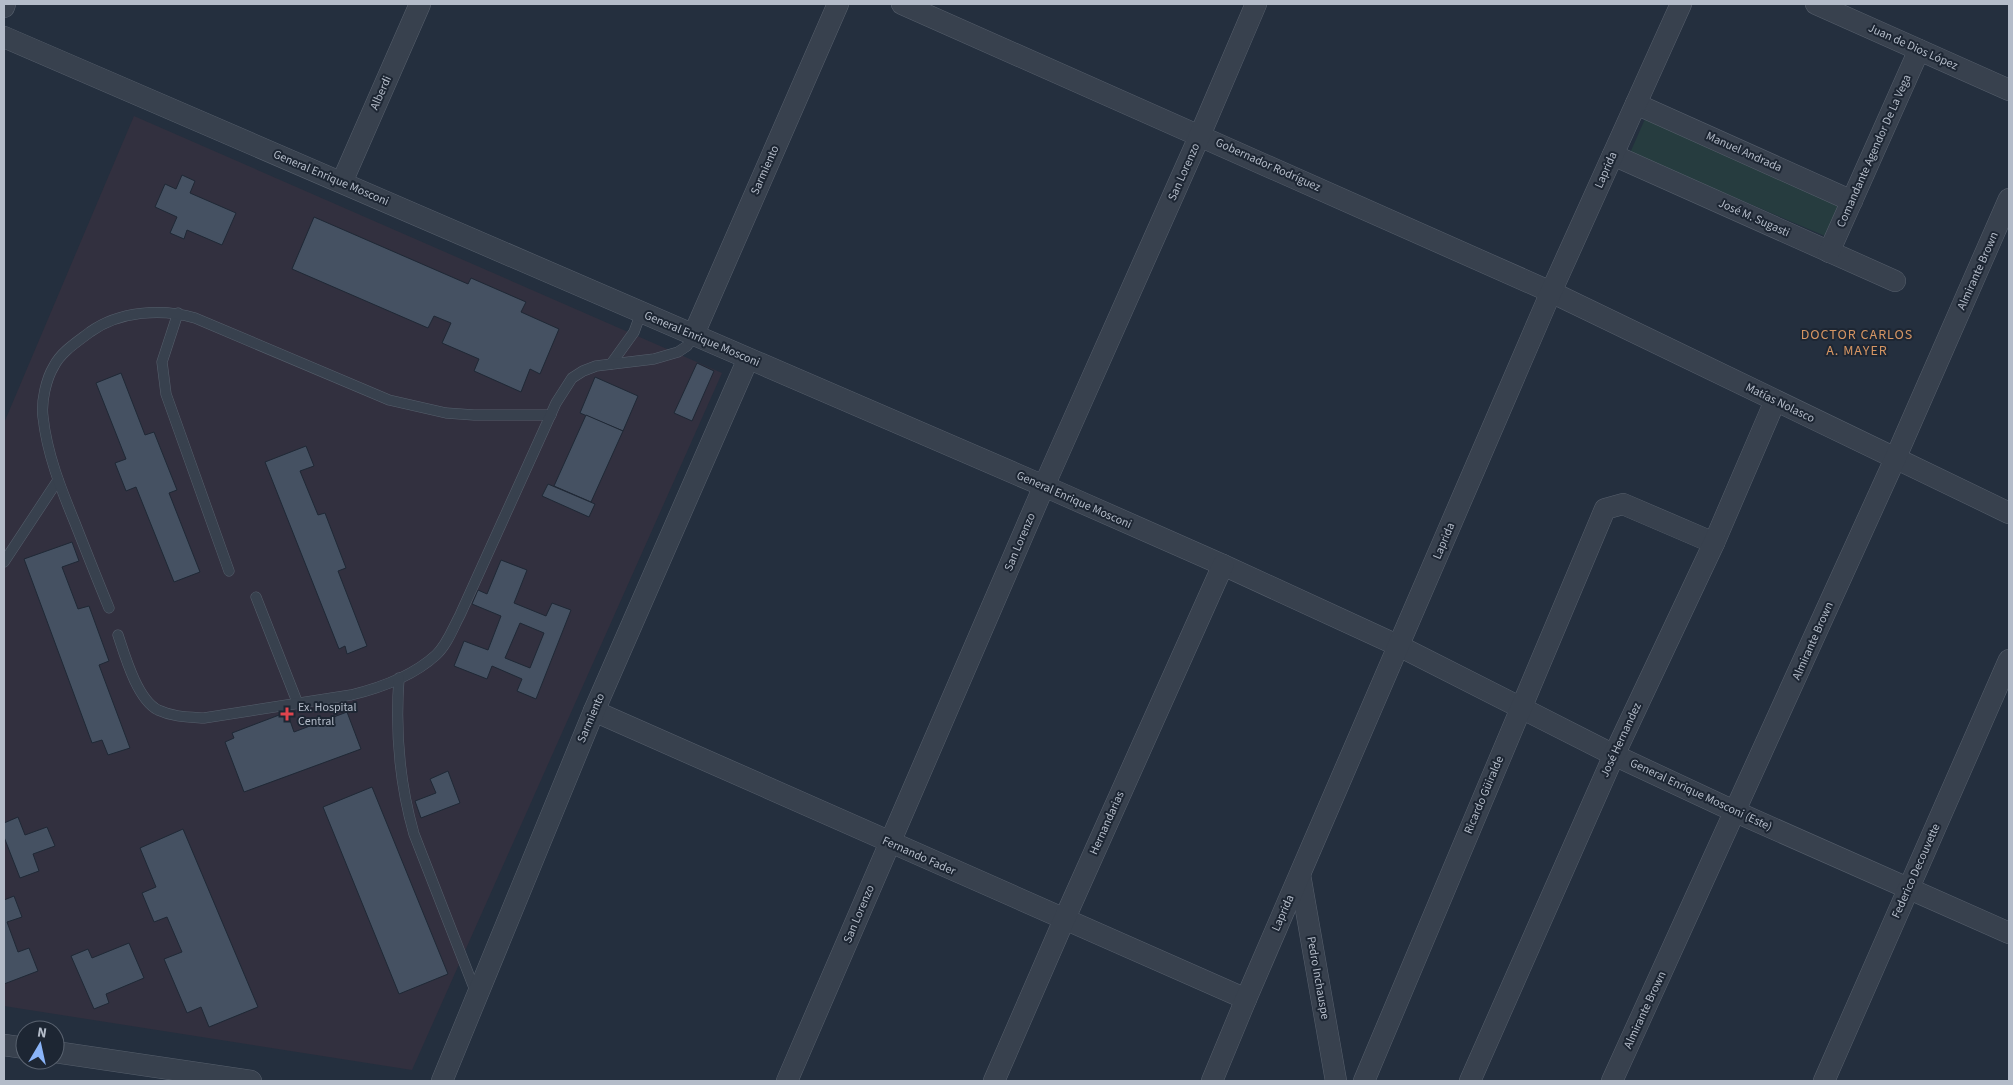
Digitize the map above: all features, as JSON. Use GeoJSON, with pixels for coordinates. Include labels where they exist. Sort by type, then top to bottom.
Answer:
{"type":"FeatureCollection","features":[{"type":"Feature","properties":{"kind":"street","name":"Alberdi"},"geometry":{"type":"LineString","coordinates":[[342,182],[420,4]]}},
{"type":"Feature","properties":{"kind":"street","name":"Sarmiento"},"geometry":{"type":"LineString","coordinates":[[693,336],[838,4]]}},
{"type":"Feature","properties":{"kind":"street","name":"Gobernador Rodríguez"},"geometry":{"type":"LineString","coordinates":[[902,4],[1551,292]]}},
{"type":"Feature","properties":{"kind":"street","name":"San Lorenzo"},"geometry":{"type":"LineString","coordinates":[[787,1081],[1044,486],[1256,4]]}},
{"type":"Feature","properties":{"kind":"street","name":"Laprida"},"geometry":{"type":"LineString","coordinates":[[1212,1081],[1551,292],[1681,4]]}},
{"type":"Feature","properties":{"kind":"street","name":"Juan de Dios López"},"geometry":{"type":"LineString","coordinates":[[1816,4],[2009,90]]}},
{"type":"Feature","properties":{"kind":"street","name":"General Enrique Mosconi"},"geometry":{"type":"LineString","coordinates":[[4,37],[1044,486],[1223,565],[1399,646]]}},
{"type":"Feature","properties":{"kind":"street","name":"Comandante Agendor De La Vega"},"geometry":{"type":"LineString","coordinates":[[1829,252],[1919,50]]}},
{"type":"Feature","properties":{"kind":"street","name":"Manuel Andrada"},"geometry":{"type":"LineString","coordinates":[[1636,104],[1852,201]]}},
{"type":"Feature","properties":{"kind":"street","name":"José M. Sugasti"},"geometry":{"type":"LineString","coordinates":[[1613,155],[1895,281]]}},
{"type":"Feature","properties":{"kind":"street","name":"Almirante Brown"},"geometry":{"type":"LineString","coordinates":[[1612,1081],[1895,459],[2009,199]]}},
{"type":"Feature","properties":{"kind":"street","name":"Matías Nolasco"},"geometry":{"type":"LineString","coordinates":[[1551,292],[2009,513]]}},
{"type":"Feature","properties":{"kind":"street","name":"Sarmiento"},"geometry":{"type":"LineString","coordinates":[[442,1081],[594,712],[748,359]]}},
{"type":"Feature","properties":{"kind":"street","name":"José Hernandez"},"geometry":{"type":"LineString","coordinates":[[1470,1081],[1614,755],[1714,543],[1776,402]]}},
{"type":"Feature","properties":{"kind":"street","name":"Ricardo Güiralde"},"geometry":{"type":"LineString","coordinates":[[1364,1081],[1605,509],[1623,504],[1714,543]]}},
{"type":"Feature","properties":{"kind":"street","name":"Hernandarias"},"geometry":{"type":"LineString","coordinates":[[994,1081],[1223,565]]}},
{"type":"Feature","properties":{"kind":"street","name":"General Enrique Mosconi (Este)"},"geometry":{"type":"LineString","coordinates":[[1399,646],[1614,755],[1736,812],[2009,933]]}},
{"type":"Feature","properties":{"kind":"street","name":"Federico Decouvette"},"geometry":{"type":"LineString","coordinates":[[1824,1081],[2009,660]]}},
{"type":"Feature","properties":{"kind":"street","name":"Fernando Fader"},"geometry":{"type":"LineString","coordinates":[[594,712],[1246,999]]}},
{"type":"Feature","properties":{"kind":"street","name":"Pedro Inchauspe"},"geometry":{"type":"LineString","coordinates":[[1300,875],[1336,1081]]}},
{"type":"Feature","properties":{"kind":"street"},"geometry":{"type":"LineString","coordinates":[[65,1054],[172,1075],[251,1081]]}},
{"type":"Feature","properties":{"kind":"lane"},"geometry":{"type":"LineString","coordinates":[[109,608],[58,480],[42,416],[45,389],[53,367],[61,355],[96,328],[121,318],[150,312],[178,313],[204,322],[389,400],[456,414],[551,415]]}},
{"type":"Feature","properties":{"kind":"lane"},"geometry":{"type":"LineString","coordinates":[[178,313],[162,362],[166,394],[229,571]]}},
{"type":"Feature","properties":{"kind":"lane"},"geometry":{"type":"LineString","coordinates":[[611,364],[634,332],[641,313]]}},
{"type":"Feature","properties":{"kind":"lane"},"geometry":{"type":"LineString","coordinates":[[118,635],[140,691],[156,709],[180,717],[204,718],[368,691],[414,671],[437,655],[447,640],[551,415],[563,390],[572,378],[583,370],[611,364],[654,359],[678,352],[687,346],[693,336]]}},
{"type":"Feature","properties":{"kind":"lane"},"geometry":{"type":"LineString","coordinates":[[4,562],[58,480]]}},
{"type":"Feature","properties":{"kind":"lane"},"geometry":{"type":"LineString","coordinates":[[256,596],[298,704]]}},
{"type":"Feature","properties":{"kind":"lane"},"geometry":{"type":"LineString","coordinates":[[399,678],[397,705],[399,768],[408,814],[477,996]]}},
{"type":"Feature","properties":{"kind":"shaded area","name":"Ex. Hospital Central"},"geometry":{"type":"Polygon","coordinates":[[[134,116],[722,373],[412,1070],[4,1006],[4,423],[134,116]]]}},
{"type":"Feature","properties":{"kind":"green space"},"geometry":{"type":"Polygon","coordinates":[[[1645,119],[1839,206],[1825,236],[1630,153],[1645,119]]]}},
{"type":"Feature","properties":{"kind":"building"},"geometry":{"type":"Polygon","coordinates":[[[182,175],[195,181],[190,193],[236,213],[222,245],[187,230],[184,239],[170,233],[177,217],[155,207],[165,184],[176,189],[182,175]]]}},
{"type":"Feature","properties":{"kind":"building"},"geometry":{"type":"Polygon","coordinates":[[[314,217],[468,284],[471,278],[526,302],[521,312],[559,329],[540,374],[530,369],[521,392],[474,371],[479,359],[442,343],[451,323],[434,316],[428,328],[292,269],[314,217]]]}},
{"type":"Feature","properties":{"kind":"building"},"geometry":{"type":"Polygon","coordinates":[[[697,363],[714,371],[692,421],[674,413],[697,363]]]}},
{"type":"Feature","properties":{"kind":"building"},"geometry":{"type":"Polygon","coordinates":[[[121,373],[145,435],[154,432],[177,490],[169,493],[200,572],[174,582],[136,487],[126,491],[115,463],[126,459],[96,383],[121,373]]]}},
{"type":"Feature","properties":{"kind":"building"},"geometry":{"type":"Polygon","coordinates":[[[595,377],[638,396],[623,431],[580,413],[595,377]]]}},
{"type":"Feature","properties":{"kind":"building"},"geometry":{"type":"Polygon","coordinates":[[[586,415],[623,431],[591,502],[554,486],[586,415]]]}},
{"type":"Feature","properties":{"kind":"building"},"geometry":{"type":"Polygon","coordinates":[[[306,446],[314,466],[300,471],[318,515],[325,513],[346,568],[338,571],[367,646],[347,654],[345,646],[339,649],[265,462],[306,446]]]}},
{"type":"Feature","properties":{"kind":"building"},"geometry":{"type":"Polygon","coordinates":[[[548,484],[595,504],[589,517],[542,496],[548,484]]]}},
{"type":"Feature","properties":{"kind":"building"},"geometry":{"type":"Polygon","coordinates":[[[72,542],[79,561],[62,567],[78,609],[89,606],[109,661],[99,665],[130,748],[108,755],[102,740],[92,743],[24,559],[72,542]]]}},
{"type":"Feature","properties":{"kind":"building"},"geometry":{"type":"Polygon","coordinates":[[[501,560],[527,570],[514,603],[546,616],[552,603],[571,610],[536,699],[517,691],[522,679],[492,666],[487,679],[454,666],[464,641],[488,650],[501,616],[472,604],[478,590],[487,594],[501,560]],[[520,623],[505,658],[530,668],[544,633],[520,623]]]}},
{"type":"Feature","properties":{"kind":"building"},"geometry":{"type":"Polygon","coordinates":[[[287,712],[294,732],[347,712],[361,749],[244,792],[225,742],[234,738],[232,733],[287,712]]]}},
{"type":"Feature","properties":{"kind":"building"},"geometry":{"type":"Polygon","coordinates":[[[448,771],[460,803],[421,818],[415,801],[436,793],[430,779],[448,771]]]}},
{"type":"Feature","properties":{"kind":"building"},"geometry":{"type":"Polygon","coordinates":[[[372,787],[448,974],[399,994],[323,807],[372,787]]]}},
{"type":"Feature","properties":{"kind":"building"},"geometry":{"type":"Polygon","coordinates":[[[18,817],[25,835],[47,827],[55,846],[33,854],[39,871],[20,878],[4,837],[4,823],[18,817]]]}},
{"type":"Feature","properties":{"kind":"building"},"geometry":{"type":"Polygon","coordinates":[[[183,829],[258,1007],[209,1027],[201,1007],[187,1013],[164,959],[182,952],[167,917],[154,922],[142,893],[156,887],[140,848],[183,829]]]}},
{"type":"Feature","properties":{"kind":"building"},"geometry":{"type":"Polygon","coordinates":[[[14,896],[22,917],[7,922],[18,952],[29,948],[38,971],[4,984],[4,900],[14,896]]]}},
{"type":"Feature","properties":{"kind":"building"},"geometry":{"type":"Polygon","coordinates":[[[129,943],[144,978],[106,994],[109,1003],[94,1009],[71,956],[88,949],[92,958],[129,943]]]}},
{"type":"Feature","properties":{"kind":"place","name":"Ex. Hospital Central"},"geometry":{"type":"Point","coordinates":[287,714]}},
{"type":"Feature","properties":{"kind":"district","name":"DOCTOR CARLOS A. MAYER"},"geometry":{"type":"Point","coordinates":[1857,344]}}]}
